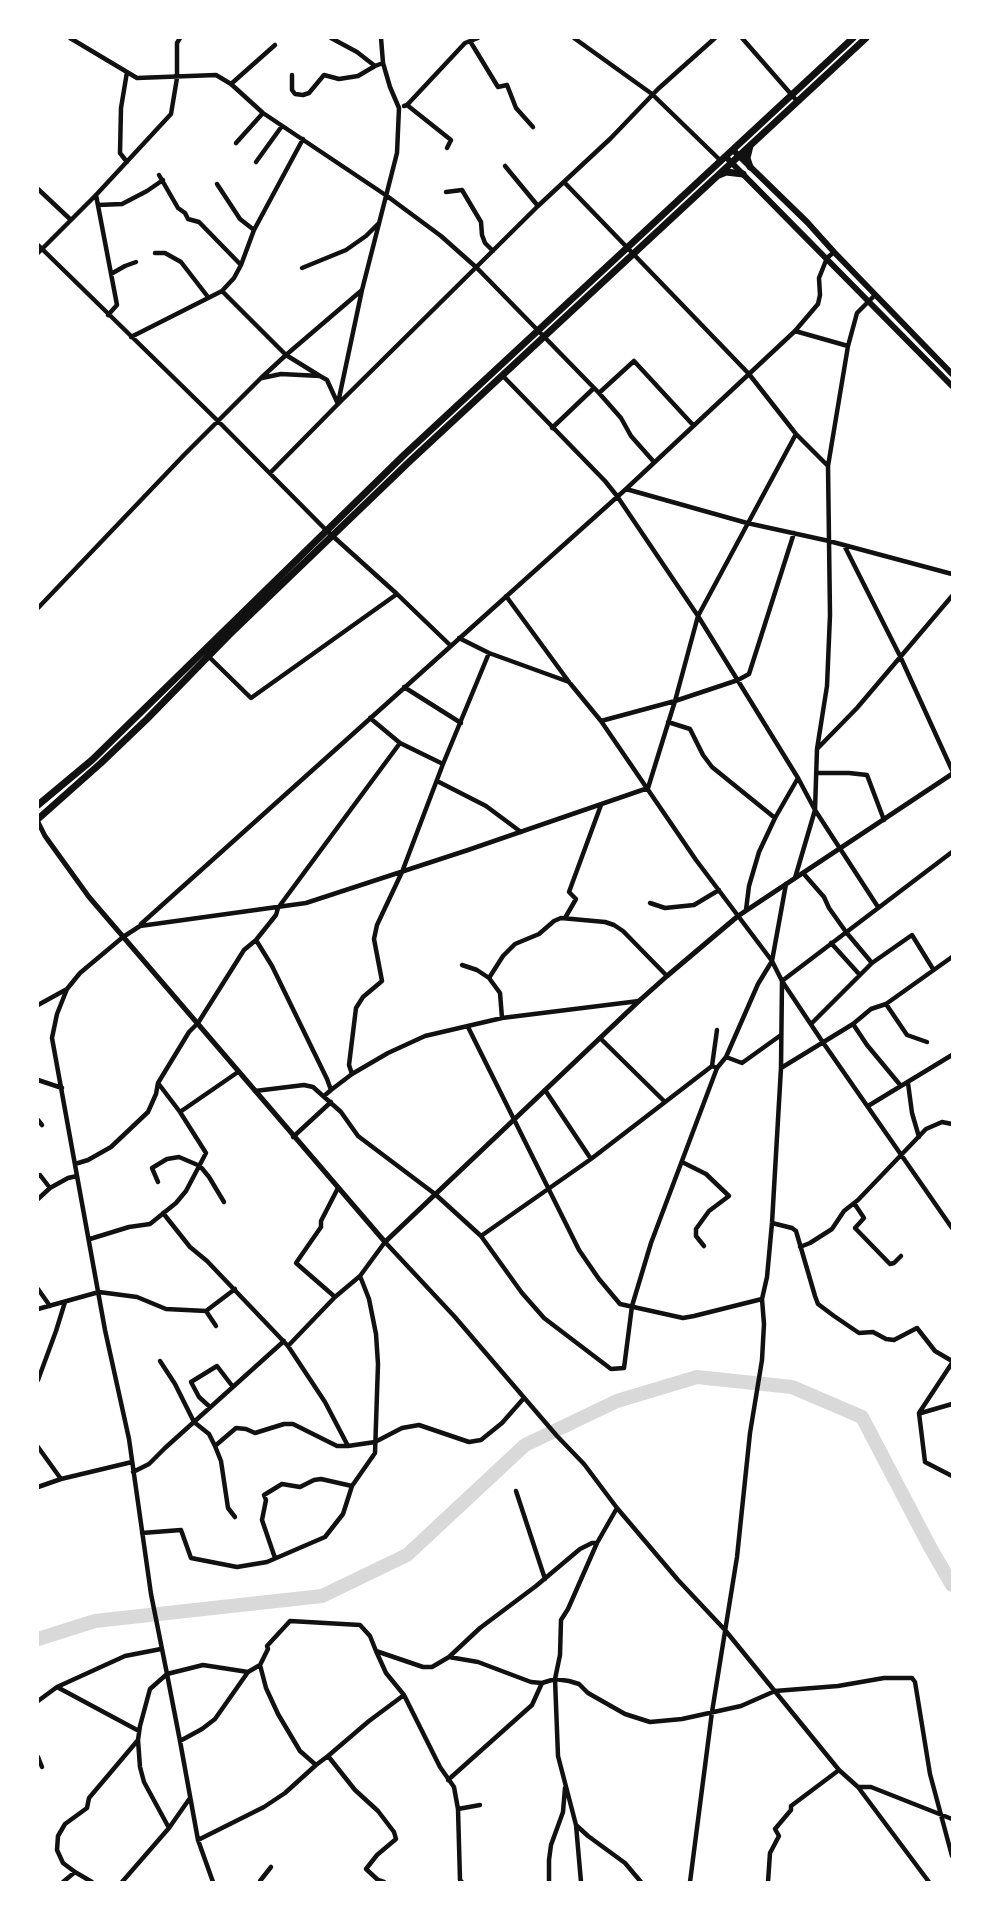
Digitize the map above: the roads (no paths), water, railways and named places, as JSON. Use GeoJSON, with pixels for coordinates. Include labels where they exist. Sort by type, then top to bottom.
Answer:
{"type":"FeatureCollection","features":[{"type":"Feature","properties":{"kind":"highway"},"geometry":{"type":"LineString","coordinates":[[631,251],[726,160],[751,143],[854,38]]}},
{"type":"Feature","properties":{"kind":"highway"},"geometry":{"type":"LineString","coordinates":[[736,153],[794,98],[863,38]]}},
{"type":"Feature","properties":{"kind":"highway"},"geometry":{"type":"LineString","coordinates":[[750,167],[747,153],[751,143]]}},
{"type":"Feature","properties":{"kind":"highway"},"geometry":{"type":"LineString","coordinates":[[329,532],[410,461],[500,372],[714,177],[726,160]]}},
{"type":"Feature","properties":{"kind":"highway"},"geometry":{"type":"LineString","coordinates":[[714,177],[726,172],[743,174]]}},
{"type":"Feature","properties":{"kind":"highway"},"geometry":{"type":"LineString","coordinates":[[38,820],[147,719],[226,632],[405,454],[500,372]]}},
{"type":"Feature","properties":{"kind":"highway"},"geometry":{"type":"LineString","coordinates":[[405,454],[410,461]]}},
{"type":"Feature","properties":{"kind":"highway"},"geometry":{"type":"LineString","coordinates":[[38,805],[92,759],[206,653]]}},
{"type":"Feature","properties":{"kind":"highway"},"geometry":{"type":"LineString","coordinates":[[141,713],[147,719]]}},
{"type":"Feature","properties":{"kind":"main road"},"geometry":{"type":"LineString","coordinates":[[736,153],[807,222],[952,374]]}},
{"type":"Feature","properties":{"kind":"main road"},"geometry":{"type":"LineString","coordinates":[[726,160],[743,174],[952,384]]}},
{"type":"Feature","properties":{"kind":"street"},"geometry":{"type":"LineString","coordinates":[[70,38],[137,78],[216,75],[231,84],[263,113],[387,196],[441,236],[477,268],[599,393],[654,462]]}},
{"type":"Feature","properties":{"kind":"street"},"geometry":{"type":"LineString","coordinates":[[38,253],[40,247],[96,195],[171,114],[177,78],[177,43],[180,38]]}},
{"type":"Feature","properties":{"kind":"street"},"geometry":{"type":"LineString","coordinates":[[331,38],[357,52],[375,66]]}},
{"type":"Feature","properties":{"kind":"street"},"geometry":{"type":"LineString","coordinates":[[338,404],[362,290],[398,153],[399,108],[383,63],[381,38]]}},
{"type":"Feature","properties":{"kind":"street"},"geometry":{"type":"LineString","coordinates":[[399,108],[407,105],[465,43],[478,38]]}},
{"type":"Feature","properties":{"kind":"street"},"geometry":{"type":"LineString","coordinates":[[574,38],[652,94],[726,160]]}},
{"type":"Feature","properties":{"kind":"street"},"geometry":{"type":"LineString","coordinates":[[270,473],[538,206],[611,138],[652,94],[715,38]]}},
{"type":"Feature","properties":{"kind":"street"},"geometry":{"type":"LineString","coordinates":[[742,38],[794,98]]}},
{"type":"Feature","properties":{"kind":"street"},"geometry":{"type":"LineString","coordinates":[[470,40],[498,87],[507,85],[516,108],[533,127]]}},
{"type":"Feature","properties":{"kind":"street"},"geometry":{"type":"LineString","coordinates":[[231,84],[275,45]]}},
{"type":"Feature","properties":{"kind":"street"},"geometry":{"type":"LineString","coordinates":[[292,75],[292,90],[295,94],[303,94],[309,93],[324,75],[339,79],[358,76],[383,63]]}},
{"type":"Feature","properties":{"kind":"street"},"geometry":{"type":"LineString","coordinates":[[127,72],[121,108],[120,153],[127,162]]}},
{"type":"Feature","properties":{"kind":"street"},"geometry":{"type":"LineString","coordinates":[[407,105],[452,140],[447,148]]}},
{"type":"Feature","properties":{"kind":"street"},"geometry":{"type":"LineString","coordinates":[[236,143],[263,113]]}},
{"type":"Feature","properties":{"kind":"street"},"geometry":{"type":"LineString","coordinates":[[256,162],[282,126]]}},
{"type":"Feature","properties":{"kind":"street"},"geometry":{"type":"LineString","coordinates":[[131,338],[222,291],[234,278],[254,230],[303,139]]}},
{"type":"Feature","properties":{"kind":"street"},"geometry":{"type":"LineString","coordinates":[[506,166],[538,206]]}},
{"type":"Feature","properties":{"kind":"street"},"geometry":{"type":"LineString","coordinates":[[159,175],[178,208],[185,213],[188,219],[199,222],[241,265]]}},
{"type":"Feature","properties":{"kind":"street"},"geometry":{"type":"LineString","coordinates":[[98,205],[122,204],[162,180]]}},
{"type":"Feature","properties":{"kind":"street"},"geometry":{"type":"LineString","coordinates":[[564,182],[749,374],[796,434],[828,466]]}},
{"type":"Feature","properties":{"kind":"street"},"geometry":{"type":"LineString","coordinates":[[217,184],[240,219],[254,230]]}},
{"type":"Feature","properties":{"kind":"street"},"geometry":{"type":"LineString","coordinates":[[38,189],[71,220]]}},
{"type":"Feature","properties":{"kind":"street"},"geometry":{"type":"LineString","coordinates":[[446,192],[462,190],[481,222],[485,243],[494,251]]}},
{"type":"Feature","properties":{"kind":"street"},"geometry":{"type":"LineString","coordinates":[[96,195],[117,305],[108,315]]}},
{"type":"Feature","properties":{"kind":"street"},"geometry":{"type":"LineString","coordinates":[[302,268],[346,250],[366,236],[380,222]]}},
{"type":"Feature","properties":{"kind":"street"},"geometry":{"type":"LineString","coordinates":[[40,247],[329,532],[398,594],[451,646]]}},
{"type":"Feature","properties":{"kind":"street"},"geometry":{"type":"LineString","coordinates":[[213,1882],[198,1840],[161,1649],[129,1439],[52,1038],[57,1014],[67,989],[80,973],[123,937],[140,926],[626,489],[795,331],[818,304],[819,278],[826,258],[834,252]]}},
{"type":"Feature","properties":{"kind":"street"},"geometry":{"type":"LineString","coordinates":[[155,253],[165,253],[182,262],[208,297]]}},
{"type":"Feature","properties":{"kind":"street"},"geometry":{"type":"LineString","coordinates":[[111,274],[136,262]]}},
{"type":"Feature","properties":{"kind":"street"},"geometry":{"type":"LineString","coordinates":[[38,608],[261,378],[362,290]]}},
{"type":"Feature","properties":{"kind":"street"},"geometry":{"type":"LineString","coordinates":[[222,291],[286,354],[327,380],[338,404]]}},
{"type":"Feature","properties":{"kind":"street"},"geometry":{"type":"LineString","coordinates":[[795,878],[816,810],[817,749],[827,686],[830,615],[828,466],[848,346],[857,313],[875,295]]}},
{"type":"Feature","properties":{"kind":"street"},"geometry":{"type":"LineString","coordinates":[[795,331],[848,346]]}},
{"type":"Feature","properties":{"kind":"street"},"geometry":{"type":"LineString","coordinates":[[599,393],[634,361],[693,425]]}},
{"type":"Feature","properties":{"kind":"street"},"geometry":{"type":"LineString","coordinates":[[500,372],[617,496],[698,616],[839,849],[878,907]]}},
{"type":"Feature","properties":{"kind":"street"},"geometry":{"type":"LineString","coordinates":[[261,378],[281,374],[320,376]]}},
{"type":"Feature","properties":{"kind":"street"},"geometry":{"type":"LineString","coordinates":[[552,428],[594,388]]}},
{"type":"Feature","properties":{"kind":"street"},"geometry":{"type":"LineString","coordinates":[[648,788],[698,616],[796,434]]}},
{"type":"Feature","properties":{"kind":"street"},"geometry":{"type":"LineString","coordinates":[[626,489],[747,523],[829,541],[952,574]]}},
{"type":"Feature","properties":{"kind":"street"},"geometry":{"type":"LineString","coordinates":[[601,721],[738,680],[749,674],[794,533]]}},
{"type":"Feature","properties":{"kind":"street"},"geometry":{"type":"LineString","coordinates":[[844,545],[900,656],[952,770]]}},
{"type":"Feature","properties":{"kind":"street"},"geometry":{"type":"LineString","coordinates":[[206,653],[251,698],[398,594]]}},
{"type":"Feature","properties":{"kind":"street"},"geometry":{"type":"LineString","coordinates":[[506,596],[569,682],[601,721],[696,860],[772,961],[782,981],[822,1041],[952,1228]]}},
{"type":"Feature","properties":{"kind":"street"},"geometry":{"type":"LineString","coordinates":[[817,749],[857,708],[952,596]]}},
{"type":"Feature","properties":{"kind":"street"},"geometry":{"type":"LineString","coordinates":[[459,638],[489,653],[569,682]]}},
{"type":"Feature","properties":{"kind":"street"},"geometry":{"type":"LineString","coordinates":[[352,1074],[349,1065],[356,1008],[363,998],[382,981],[374,939],[377,925],[402,872],[489,653]]}},
{"type":"Feature","properties":{"kind":"street"},"geometry":{"type":"LineString","coordinates":[[404,687],[461,723]]}},
{"type":"Feature","properties":{"kind":"street"},"geometry":{"type":"LineString","coordinates":[[370,718],[400,743],[443,764]]}},
{"type":"Feature","properties":{"kind":"street"},"geometry":{"type":"LineString","coordinates":[[668,722],[690,729],[712,767],[775,818]]}},
{"type":"Feature","properties":{"kind":"street"},"geometry":{"type":"LineString","coordinates":[[75,1164],[88,1160],[111,1147],[139,1122],[151,1106],[158,1083],[189,1032],[198,1023],[244,950],[276,915],[278,908],[400,743]]}},
{"type":"Feature","properties":{"kind":"street"},"geometry":{"type":"LineString","coordinates":[[816,773],[849,772],[867,775],[884,820]]}},
{"type":"Feature","properties":{"kind":"street"},"geometry":{"type":"LineString","coordinates":[[288,1346],[335,1297],[360,1276],[385,1242],[666,976],[746,910],[952,774]]}},
{"type":"Feature","properties":{"kind":"street"},"geometry":{"type":"LineString","coordinates":[[746,910],[749,886],[759,852],[798,778]]}},
{"type":"Feature","properties":{"kind":"street"},"geometry":{"type":"LineString","coordinates":[[437,781],[486,806],[521,832]]}},
{"type":"Feature","properties":{"kind":"street"},"geometry":{"type":"LineString","coordinates":[[140,926],[306,903],[601,806],[648,788]]}},
{"type":"Feature","properties":{"kind":"street"},"geometry":{"type":"LineString","coordinates":[[565,918],[576,899],[569,892],[601,806]]}},
{"type":"Feature","properties":{"kind":"street"},"geometry":{"type":"LineString","coordinates":[[38,820],[45,836],[89,897],[293,1137],[584,1464],[617,1508],[678,1580],[725,1630],[839,1770],[858,1787],[929,1882]]}},
{"type":"Feature","properties":{"kind":"street"},"geometry":{"type":"LineString","coordinates":[[782,981],[952,852]]}},
{"type":"Feature","properties":{"kind":"street"},"geometry":{"type":"LineString","coordinates":[[803,873],[824,897],[846,932],[872,963]]}},
{"type":"Feature","properties":{"kind":"street"},"geometry":{"type":"LineString","coordinates":[[481,1236],[549,1190],[664,1101],[726,1057],[758,984],[772,961],[786,884]]}},
{"type":"Feature","properties":{"kind":"street"},"geometry":{"type":"LineString","coordinates":[[650,903],[665,908],[694,905],[719,890]]}},
{"type":"Feature","properties":{"kind":"street"},"geometry":{"type":"LineString","coordinates":[[489,978],[503,956],[515,944],[539,934],[554,921],[565,918],[606,922],[614,925],[623,931],[666,976]]}},
{"type":"Feature","properties":{"kind":"street"},"geometry":{"type":"LineString","coordinates":[[811,1024],[859,974],[912,935],[933,969]]}},
{"type":"Feature","properties":{"kind":"street"},"geometry":{"type":"LineString","coordinates":[[255,940],[282,985],[331,1090]]}},
{"type":"Feature","properties":{"kind":"street"},"geometry":{"type":"LineString","coordinates":[[831,943],[859,974]]}},
{"type":"Feature","properties":{"kind":"street"},"geometry":{"type":"LineString","coordinates":[[781,1068],[853,1024],[871,1009],[886,1004],[952,957]]}},
{"type":"Feature","properties":{"kind":"street"},"geometry":{"type":"LineString","coordinates":[[462,965],[477,970],[489,978],[500,993],[502,1018]]}},
{"type":"Feature","properties":{"kind":"street"},"geometry":{"type":"LineString","coordinates":[[690,1882],[712,1712],[737,1557],[750,1433],[762,1360],[764,1324],[762,1299],[767,1277],[772,1223],[781,1068],[782,981]]}},
{"type":"Feature","properties":{"kind":"street"},"geometry":{"type":"LineString","coordinates":[[38,1005],[67,989]]}},
{"type":"Feature","properties":{"kind":"street"},"geometry":{"type":"LineString","coordinates":[[324,1096],[352,1074],[426,1036],[502,1018],[639,1001]]}},
{"type":"Feature","properties":{"kind":"street"},"geometry":{"type":"LineString","coordinates":[[886,1004],[907,1035],[927,1042]]}},
{"type":"Feature","properties":{"kind":"street"},"geometry":{"type":"LineString","coordinates":[[853,1024],[867,1045],[902,1086]]}},
{"type":"Feature","properties":{"kind":"street"},"geometry":{"type":"LineString","coordinates":[[468,1027],[579,1250],[598,1279],[620,1304],[683,1318],[762,1299]]}},
{"type":"Feature","properties":{"kind":"street"},"geometry":{"type":"LineString","coordinates":[[255,1091],[304,1085],[314,1087],[341,1112],[358,1136],[435,1194],[481,1236],[522,1293],[544,1318],[611,1369],[624,1368],[632,1306],[651,1243],[682,1162],[714,1067],[717,1030]]}},
{"type":"Feature","properties":{"kind":"street"},"geometry":{"type":"LineString","coordinates":[[726,1057],[741,1063],[781,1035]]}},
{"type":"Feature","properties":{"kind":"street"},"geometry":{"type":"LineString","coordinates":[[600,1038],[664,1101]]}},
{"type":"Feature","properties":{"kind":"street"},"geometry":{"type":"LineString","coordinates":[[868,1106],[952,1055]]}},
{"type":"Feature","properties":{"kind":"street"},"geometry":{"type":"LineString","coordinates":[[180,1112],[238,1072]]}},
{"type":"Feature","properties":{"kind":"street"},"geometry":{"type":"LineString","coordinates":[[38,1080],[62,1088]]}},
{"type":"Feature","properties":{"kind":"street"},"geometry":{"type":"LineString","coordinates":[[90,1239],[129,1227],[150,1224],[181,1197],[206,1153],[158,1083]]}},
{"type":"Feature","properties":{"kind":"street"},"geometry":{"type":"LineString","coordinates":[[908,1083],[912,1113],[919,1137]]}},
{"type":"Feature","properties":{"kind":"street"},"geometry":{"type":"LineString","coordinates":[[545,1090],[591,1159]]}},
{"type":"Feature","properties":{"kind":"street"},"geometry":{"type":"LineString","coordinates":[[293,1137],[331,1102]]}},
{"type":"Feature","properties":{"kind":"street"},"geometry":{"type":"LineString","coordinates":[[38,1120],[42,1125]]}},
{"type":"Feature","properties":{"kind":"street"},"geometry":{"type":"LineString","coordinates":[[800,1246],[810,1244],[832,1229],[841,1215],[902,1156],[926,1129],[942,1122],[952,1124]]}},
{"type":"Feature","properties":{"kind":"street"},"geometry":{"type":"LineString","coordinates":[[158,1182],[152,1168],[179,1157],[200,1166],[210,1177],[224,1202]]}},
{"type":"Feature","properties":{"kind":"street"},"geometry":{"type":"LineString","coordinates":[[682,1162],[706,1174],[729,1196],[709,1211],[696,1229],[696,1236],[704,1246]]}},
{"type":"Feature","properties":{"kind":"street"},"geometry":{"type":"LineString","coordinates":[[38,1176],[40,1175],[50,1188]]}},
{"type":"Feature","properties":{"kind":"street"},"geometry":{"type":"LineString","coordinates":[[38,1199],[50,1188],[68,1178],[77,1176]]}},
{"type":"Feature","properties":{"kind":"street"},"geometry":{"type":"LineString","coordinates":[[335,1297],[296,1263],[321,1227],[321,1221],[338,1188]]}},
{"type":"Feature","properties":{"kind":"street"},"geometry":{"type":"LineString","coordinates":[[854,1203],[864,1218],[855,1228],[890,1264],[901,1256]]}},
{"type":"Feature","properties":{"kind":"street"},"geometry":{"type":"LineString","coordinates":[[163,1213],[190,1247],[235,1289],[288,1346],[325,1402],[348,1446]]}},
{"type":"Feature","properties":{"kind":"street"},"geometry":{"type":"LineString","coordinates":[[772,1223],[795,1229],[818,1304],[860,1333],[873,1332],[886,1339],[894,1340],[917,1328],[935,1351],[952,1362],[919,1413],[925,1462],[952,1476]]}},
{"type":"Feature","properties":{"kind":"street"},"geometry":{"type":"LineString","coordinates":[[142,1533],[181,1530],[191,1558],[237,1567],[267,1562],[325,1537],[343,1514],[352,1486],[375,1453],[378,1364],[376,1334],[369,1299],[360,1276]]}},
{"type":"Feature","properties":{"kind":"street"},"geometry":{"type":"LineString","coordinates":[[38,1289],[50,1306]]}},
{"type":"Feature","properties":{"kind":"street"},"geometry":{"type":"LineString","coordinates":[[38,1309],[99,1292],[137,1297],[166,1309],[206,1311],[235,1289]]}},
{"type":"Feature","properties":{"kind":"street"},"geometry":{"type":"LineString","coordinates":[[38,1380],[65,1302]]}},
{"type":"Feature","properties":{"kind":"street"},"geometry":{"type":"LineString","coordinates":[[206,1311],[216,1326]]}},
{"type":"Feature","properties":{"kind":"street"},"geometry":{"type":"LineString","coordinates":[[133,1473],[149,1464],[284,1341]]}},
{"type":"Feature","properties":{"kind":"street"},"geometry":{"type":"LineString","coordinates":[[160,1361],[175,1384],[194,1422],[208,1434],[215,1446],[221,1461],[228,1508],[235,1517]]}},
{"type":"Feature","properties":{"kind":"street"},"geometry":{"type":"LineString","coordinates":[[210,1407],[199,1396],[191,1382],[217,1366],[233,1387]]}},
{"type":"Feature","properties":{"kind":"street"},"geometry":{"type":"LineString","coordinates":[[215,1446],[236,1428],[255,1433],[284,1424],[293,1424],[337,1446],[375,1442],[402,1428],[419,1425],[469,1442],[481,1440],[502,1423],[524,1398]]}},
{"type":"Feature","properties":{"kind":"street"},"geometry":{"type":"LineString","coordinates":[[919,1413],[952,1404]]}},
{"type":"Feature","properties":{"kind":"street"},"geometry":{"type":"LineString","coordinates":[[38,1447],[62,1479]]}},
{"type":"Feature","properties":{"kind":"street"},"geometry":{"type":"LineString","coordinates":[[38,1487],[132,1462]]}},
{"type":"Feature","properties":{"kind":"street"},"geometry":{"type":"LineString","coordinates":[[275,1558],[262,1520],[266,1500],[264,1495],[282,1484],[300,1487],[321,1479],[352,1486]]}},
{"type":"Feature","properties":{"kind":"street"},"geometry":{"type":"LineString","coordinates":[[516,1491],[544,1579]]}},
{"type":"Feature","properties":{"kind":"street"},"geometry":{"type":"LineString","coordinates":[[581,1882],[576,1825],[558,1756],[555,1679],[560,1655],[561,1620],[597,1543],[617,1508]]}},
{"type":"Feature","properties":{"kind":"street"},"geometry":{"type":"LineString","coordinates":[[376,1651],[423,1667],[432,1667],[450,1657],[480,1628],[580,1549],[597,1543]]}},
{"type":"Feature","properties":{"kind":"street"},"geometry":{"type":"LineString","coordinates":[[180,1741],[215,1719],[248,1672],[260,1665],[268,1649],[267,1646],[290,1621],[360,1624],[370,1636],[386,1673],[404,1695],[440,1767],[454,1787],[458,1809],[459,1882]]}},
{"type":"Feature","properties":{"kind":"street"},"geometry":{"type":"LineString","coordinates":[[38,1701],[57,1687],[125,1656],[161,1649]]}},
{"type":"Feature","properties":{"kind":"street"},"geometry":{"type":"LineString","coordinates":[[450,1657],[478,1662],[508,1674],[542,1683],[555,1679],[579,1684],[588,1693],[626,1714],[650,1722],[741,1706],[775,1691],[838,1686],[885,1678],[912,1678],[915,1682],[925,1747],[952,1856]]}},
{"type":"Feature","properties":{"kind":"street"},"geometry":{"type":"LineString","coordinates":[[169,1828],[144,1782],[140,1767],[139,1731],[150,1689],[167,1674],[204,1665],[248,1672]]}},
{"type":"Feature","properties":{"kind":"street"},"geometry":{"type":"LineString","coordinates":[[260,1665],[266,1688],[278,1714],[300,1751],[316,1765]]}},
{"type":"Feature","properties":{"kind":"street"},"geometry":{"type":"LineString","coordinates":[[448,1780],[532,1705],[542,1683]]}},
{"type":"Feature","properties":{"kind":"street"},"geometry":{"type":"LineString","coordinates":[[57,1687],[139,1731]]}},
{"type":"Feature","properties":{"kind":"street"},"geometry":{"type":"LineString","coordinates":[[198,1840],[264,1807],[285,1793],[369,1720],[404,1695]]}},
{"type":"Feature","properties":{"kind":"street"},"geometry":{"type":"LineString","coordinates":[[92,1882],[63,1863],[57,1850],[58,1836],[65,1824],[87,1808],[89,1798],[138,1740]]}},
{"type":"Feature","properties":{"kind":"street"},"geometry":{"type":"LineString","coordinates":[[328,1756],[355,1790],[383,1817],[394,1832],[396,1839],[376,1855],[366,1869],[376,1881],[384,1882]]}},
{"type":"Feature","properties":{"kind":"street"},"geometry":{"type":"LineString","coordinates":[[38,1757],[42,1767]]}},
{"type":"Feature","properties":{"kind":"street"},"geometry":{"type":"LineString","coordinates":[[768,1882],[770,1853],[779,1836],[775,1829],[791,1810],[791,1806],[839,1770]]}},
{"type":"Feature","properties":{"kind":"street"},"geometry":{"type":"LineString","coordinates":[[549,1882],[551,1845],[563,1812],[566,1783]]}},
{"type":"Feature","properties":{"kind":"street"},"geometry":{"type":"LineString","coordinates":[[858,1787],[871,1787],[952,1819]]}},
{"type":"Feature","properties":{"kind":"street"},"geometry":{"type":"LineString","coordinates":[[122,1882],[169,1828],[191,1798]]}},
{"type":"Feature","properties":{"kind":"street"},"geometry":{"type":"LineString","coordinates":[[458,1809],[480,1805]]}},
{"type":"Feature","properties":{"kind":"street"},"geometry":{"type":"LineString","coordinates":[[576,1825],[625,1863],[641,1882]]}},
{"type":"Feature","properties":{"kind":"street"},"geometry":{"type":"LineString","coordinates":[[260,1882],[271,1868]]}},
{"type":"Feature","properties":{"kind":"street"},"geometry":{"type":"LineString","coordinates":[[63,1882],[75,1872]]}},
{"type":"Feature","properties":{"kind":"waterway"},"geometry":{"type":"LineString","coordinates":[[38,1639],[95,1621],[322,1596],[407,1555],[525,1445],[617,1401],[697,1377],[792,1387],[862,1417],[952,1585]]}}]}
